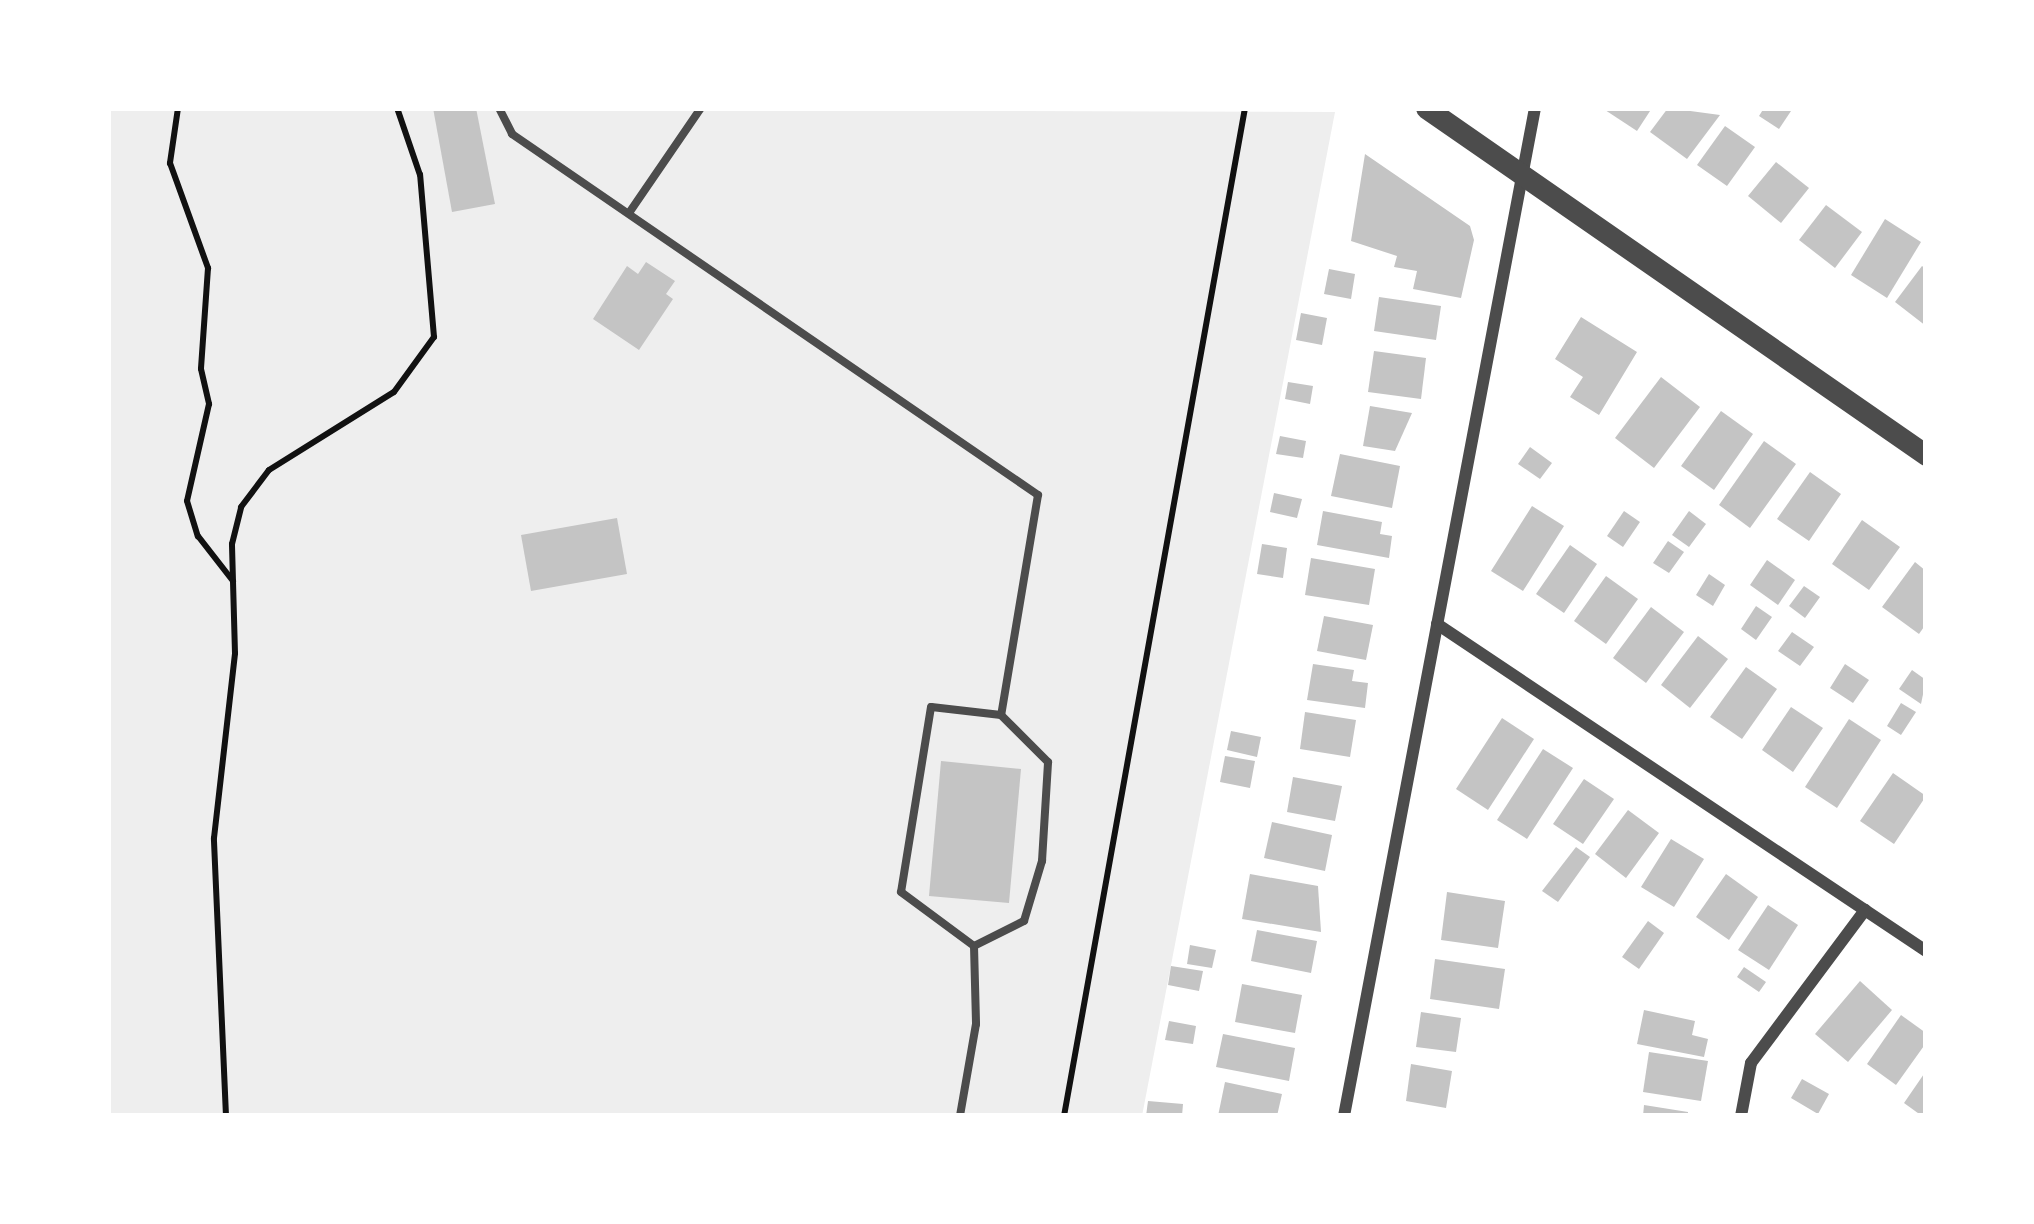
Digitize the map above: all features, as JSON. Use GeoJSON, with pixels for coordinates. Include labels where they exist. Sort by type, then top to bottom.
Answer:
{"type":"FeatureCollection","features":[{"type":"Feature","properties":{"kind":"street"},"geometry":{"type":"LineString","coordinates":[[1426,108],[1926,455]]}},
{"type":"Feature","properties":{"kind":"street"},"geometry":{"type":"LineString","coordinates":[[1344,1116],[1534,108]]}},
{"type":"Feature","properties":{"kind":"street"},"geometry":{"type":"LineString","coordinates":[[1438,624],[1926,951]]}},
{"type":"Feature","properties":{"kind":"street"},"geometry":{"type":"LineString","coordinates":[[1742,1116],[1751,1063],[1865,910]]}},
{"type":"Feature","properties":{"kind":"lane"},"geometry":{"type":"LineString","coordinates":[[499,108],[512,134],[1039,495],[1001,715]]}},
{"type":"Feature","properties":{"kind":"lane"},"geometry":{"type":"LineString","coordinates":[[629,213],[701,108]]}},
{"type":"Feature","properties":{"kind":"lane"},"geometry":{"type":"LineString","coordinates":[[931,707],[1001,715],[1048,762],[1042,861],[1024,921],[974,946],[902,892],[931,707]]}},
{"type":"Feature","properties":{"kind":"lane"},"geometry":{"type":"LineString","coordinates":[[961,1116],[976,1024],[974,946]]}},
{"type":"Feature","properties":{"kind":"path"},"geometry":{"type":"LineString","coordinates":[[178,108],[170,163],[208,268],[201,369],[209,404],[187,501],[198,536],[235,584]]}},
{"type":"Feature","properties":{"kind":"path"},"geometry":{"type":"LineString","coordinates":[[226,1116],[214,838],[235,584],[232,544],[242,507],[269,470],[394,392],[434,337],[420,175],[397,108]]}},
{"type":"Feature","properties":{"kind":"path"},"geometry":{"type":"LineString","coordinates":[[1064,1116],[1245,108]]}},
{"type":"Feature","properties":{"kind":"shaded area"},"geometry":{"type":"Polygon","coordinates":[[[108,108],[1335,112],[1142,1116],[108,1116],[108,108]]]}},
{"type":"Feature","properties":{"kind":"building"},"geometry":{"type":"Polygon","coordinates":[[[433,108],[476,108],[495,204],[452,212],[433,108]]]}},
{"type":"Feature","properties":{"kind":"building"},"geometry":{"type":"Polygon","coordinates":[[[1602,108],[1652,108],[1637,131],[1602,108]]]}},
{"type":"Feature","properties":{"kind":"building"},"geometry":{"type":"Polygon","coordinates":[[[1668,108],[1720,115],[1687,159],[1650,132],[1668,108]]]}},
{"type":"Feature","properties":{"kind":"building"},"geometry":{"type":"Polygon","coordinates":[[[1764,108],[1793,108],[1779,129],[1759,116],[1764,108]]]}},
{"type":"Feature","properties":{"kind":"building"},"geometry":{"type":"Polygon","coordinates":[[[1725,126],[1755,147],[1727,186],[1697,165],[1725,126]]]}},
{"type":"Feature","properties":{"kind":"building"},"geometry":{"type":"Polygon","coordinates":[[[1365,154],[1470,226],[1474,240],[1461,298],[1413,289],[1417,271],[1394,267],[1397,256],[1351,241],[1365,154]]]}},
{"type":"Feature","properties":{"kind":"building"},"geometry":{"type":"Polygon","coordinates":[[[1776,162],[1809,188],[1781,223],[1748,196],[1776,162]]]}},
{"type":"Feature","properties":{"kind":"building"},"geometry":{"type":"Polygon","coordinates":[[[1826,205],[1862,232],[1835,268],[1799,240],[1826,205]]]}},
{"type":"Feature","properties":{"kind":"building"},"geometry":{"type":"Polygon","coordinates":[[[1885,219],[1921,242],[1887,298],[1851,275],[1885,219]]]}},
{"type":"Feature","properties":{"kind":"building"},"geometry":{"type":"Polygon","coordinates":[[[646,262],[675,281],[666,294],[673,299],[639,350],[593,319],[627,266],[638,274],[646,262]]]}},
{"type":"Feature","properties":{"kind":"building"},"geometry":{"type":"Polygon","coordinates":[[[1922,266],[1926,269],[1926,326],[1895,302],[1922,266]]]}},
{"type":"Feature","properties":{"kind":"building"},"geometry":{"type":"Polygon","coordinates":[[[1329,269],[1355,274],[1351,299],[1324,294],[1329,269]]]}},
{"type":"Feature","properties":{"kind":"building"},"geometry":{"type":"Polygon","coordinates":[[[1379,297],[1441,306],[1436,340],[1374,331],[1379,297]]]}},
{"type":"Feature","properties":{"kind":"building"},"geometry":{"type":"Polygon","coordinates":[[[1301,313],[1327,318],[1322,345],[1296,340],[1301,313]]]}},
{"type":"Feature","properties":{"kind":"building"},"geometry":{"type":"Polygon","coordinates":[[[1581,317],[1637,352],[1599,415],[1570,397],[1583,377],[1555,359],[1581,317]]]}},
{"type":"Feature","properties":{"kind":"building"},"geometry":{"type":"Polygon","coordinates":[[[1374,351],[1426,358],[1421,399],[1368,392],[1374,351]]]}},
{"type":"Feature","properties":{"kind":"building"},"geometry":{"type":"Polygon","coordinates":[[[1661,377],[1700,407],[1654,468],[1615,438],[1661,377]]]}},
{"type":"Feature","properties":{"kind":"building"},"geometry":{"type":"Polygon","coordinates":[[[1288,382],[1313,386],[1310,404],[1285,399],[1288,382]]]}},
{"type":"Feature","properties":{"kind":"building"},"geometry":{"type":"Polygon","coordinates":[[[1370,406],[1412,413],[1395,451],[1363,446],[1370,406]]]}},
{"type":"Feature","properties":{"kind":"building"},"geometry":{"type":"Polygon","coordinates":[[[1721,411],[1753,434],[1714,490],[1681,466],[1721,411]]]}},
{"type":"Feature","properties":{"kind":"building"},"geometry":{"type":"Polygon","coordinates":[[[1280,436],[1306,441],[1303,458],[1276,454],[1280,436]]]}},
{"type":"Feature","properties":{"kind":"building"},"geometry":{"type":"Polygon","coordinates":[[[1764,441],[1796,464],[1750,528],[1719,505],[1764,441]]]}},
{"type":"Feature","properties":{"kind":"building"},"geometry":{"type":"Polygon","coordinates":[[[1530,447],[1552,463],[1540,479],[1518,464],[1530,447]]]}},
{"type":"Feature","properties":{"kind":"building"},"geometry":{"type":"Polygon","coordinates":[[[1340,454],[1400,466],[1392,508],[1331,496],[1340,454]]]}},
{"type":"Feature","properties":{"kind":"building"},"geometry":{"type":"Polygon","coordinates":[[[1810,472],[1841,494],[1809,541],[1777,519],[1810,472]]]}},
{"type":"Feature","properties":{"kind":"building"},"geometry":{"type":"Polygon","coordinates":[[[1274,493],[1302,499],[1297,518],[1270,512],[1274,493]]]}},
{"type":"Feature","properties":{"kind":"building"},"geometry":{"type":"Polygon","coordinates":[[[1532,506],[1564,526],[1523,591],[1491,571],[1532,506]]]}},
{"type":"Feature","properties":{"kind":"building"},"geometry":{"type":"Polygon","coordinates":[[[1323,511],[1382,522],[1380,534],[1392,536],[1389,558],[1317,545],[1323,511]]]}},
{"type":"Feature","properties":{"kind":"building"},"geometry":{"type":"Polygon","coordinates":[[[1624,511],[1640,522],[1623,547],[1607,536],[1624,511]]]}},
{"type":"Feature","properties":{"kind":"building"},"geometry":{"type":"Polygon","coordinates":[[[1689,511],[1706,524],[1689,547],[1672,535],[1689,511]]]}},
{"type":"Feature","properties":{"kind":"building"},"geometry":{"type":"Polygon","coordinates":[[[617,518],[627,574],[531,591],[521,535],[617,518]]]}},
{"type":"Feature","properties":{"kind":"building"},"geometry":{"type":"Polygon","coordinates":[[[1862,520],[1900,547],[1869,590],[1832,564],[1862,520]]]}},
{"type":"Feature","properties":{"kind":"building"},"geometry":{"type":"Polygon","coordinates":[[[1668,541],[1684,552],[1669,573],[1653,563],[1668,541]]]}},
{"type":"Feature","properties":{"kind":"building"},"geometry":{"type":"Polygon","coordinates":[[[1262,544],[1287,548],[1283,578],[1257,574],[1262,544]]]}},
{"type":"Feature","properties":{"kind":"building"},"geometry":{"type":"Polygon","coordinates":[[[1570,545],[1597,564],[1564,613],[1536,594],[1570,545]]]}},
{"type":"Feature","properties":{"kind":"building"},"geometry":{"type":"Polygon","coordinates":[[[1311,558],[1375,569],[1369,605],[1305,595],[1311,558]]]}},
{"type":"Feature","properties":{"kind":"building"},"geometry":{"type":"Polygon","coordinates":[[[1767,560],[1795,580],[1778,605],[1750,585],[1767,560]]]}},
{"type":"Feature","properties":{"kind":"building"},"geometry":{"type":"Polygon","coordinates":[[[1915,562],[1926,571],[1926,624],[1919,634],[1882,607],[1915,562]]]}},
{"type":"Feature","properties":{"kind":"building"},"geometry":{"type":"Polygon","coordinates":[[[1709,574],[1725,585],[1713,606],[1696,595],[1709,574]]]}},
{"type":"Feature","properties":{"kind":"building"},"geometry":{"type":"Polygon","coordinates":[[[1606,576],[1638,599],[1606,644],[1574,621],[1606,576]]]}},
{"type":"Feature","properties":{"kind":"building"},"geometry":{"type":"Polygon","coordinates":[[[1804,586],[1820,597],[1805,618],[1789,606],[1804,586]]]}},
{"type":"Feature","properties":{"kind":"building"},"geometry":{"type":"Polygon","coordinates":[[[1756,606],[1772,617],[1756,640],[1741,629],[1756,606]]]}},
{"type":"Feature","properties":{"kind":"building"},"geometry":{"type":"Polygon","coordinates":[[[1651,607],[1684,632],[1646,683],[1613,658],[1651,607]]]}},
{"type":"Feature","properties":{"kind":"building"},"geometry":{"type":"Polygon","coordinates":[[[1324,616],[1373,625],[1366,660],[1317,651],[1324,616]]]}},
{"type":"Feature","properties":{"kind":"building"},"geometry":{"type":"Polygon","coordinates":[[[1792,632],[1814,647],[1800,666],[1778,651],[1792,632]]]}},
{"type":"Feature","properties":{"kind":"building"},"geometry":{"type":"Polygon","coordinates":[[[1698,636],[1728,659],[1690,708],[1661,685],[1698,636]]]}},
{"type":"Feature","properties":{"kind":"building"},"geometry":{"type":"Polygon","coordinates":[[[1313,664],[1354,670],[1352,681],[1368,683],[1365,708],[1307,700],[1313,664]]]}},
{"type":"Feature","properties":{"kind":"building"},"geometry":{"type":"Polygon","coordinates":[[[1845,664],[1869,680],[1853,703],[1830,688],[1845,664]]]}},
{"type":"Feature","properties":{"kind":"building"},"geometry":{"type":"Polygon","coordinates":[[[1746,667],[1777,689],[1742,739],[1710,717],[1746,667]]]}},
{"type":"Feature","properties":{"kind":"building"},"geometry":{"type":"Polygon","coordinates":[[[1912,670],[1926,680],[1921,704],[1899,689],[1912,670]]]}},
{"type":"Feature","properties":{"kind":"building"},"geometry":{"type":"Polygon","coordinates":[[[1901,703],[1916,712],[1901,735],[1887,726],[1901,703]]]}},
{"type":"Feature","properties":{"kind":"building"},"geometry":{"type":"Polygon","coordinates":[[[1791,707],[1823,728],[1793,772],[1762,750],[1791,707]]]}},
{"type":"Feature","properties":{"kind":"building"},"geometry":{"type":"Polygon","coordinates":[[[1305,712],[1356,720],[1350,757],[1300,749],[1305,712]]]}},
{"type":"Feature","properties":{"kind":"building"},"geometry":{"type":"Polygon","coordinates":[[[1502,718],[1534,739],[1488,810],[1456,789],[1502,718]]]}},
{"type":"Feature","properties":{"kind":"building"},"geometry":{"type":"Polygon","coordinates":[[[1849,719],[1881,740],[1837,808],[1805,787],[1849,719]]]}},
{"type":"Feature","properties":{"kind":"building"},"geometry":{"type":"Polygon","coordinates":[[[1231,731],[1261,737],[1257,757],[1227,750],[1231,731]]]}},
{"type":"Feature","properties":{"kind":"building"},"geometry":{"type":"Polygon","coordinates":[[[1543,749],[1573,768],[1527,839],[1497,820],[1543,749]]]}},
{"type":"Feature","properties":{"kind":"building"},"geometry":{"type":"Polygon","coordinates":[[[1225,756],[1255,761],[1250,788],[1220,782],[1225,756]]]}},
{"type":"Feature","properties":{"kind":"building"},"geometry":{"type":"Polygon","coordinates":[[[941,761],[1021,769],[1009,903],[929,896],[941,761]]]}},
{"type":"Feature","properties":{"kind":"building"},"geometry":{"type":"Polygon","coordinates":[[[1893,773],[1926,796],[1894,844],[1860,821],[1893,773]]]}},
{"type":"Feature","properties":{"kind":"building"},"geometry":{"type":"Polygon","coordinates":[[[1293,777],[1342,786],[1335,821],[1287,812],[1293,777]]]}},
{"type":"Feature","properties":{"kind":"building"},"geometry":{"type":"Polygon","coordinates":[[[1584,779],[1614,799],[1583,844],[1553,824],[1584,779]]]}},
{"type":"Feature","properties":{"kind":"building"},"geometry":{"type":"Polygon","coordinates":[[[1628,810],[1659,833],[1626,878],[1595,854],[1628,810]]]}},
{"type":"Feature","properties":{"kind":"building"},"geometry":{"type":"Polygon","coordinates":[[[1272,822],[1332,835],[1325,871],[1264,858],[1272,822]]]}},
{"type":"Feature","properties":{"kind":"building"},"geometry":{"type":"Polygon","coordinates":[[[1671,839],[1704,859],[1674,907],[1641,887],[1671,839]]]}},
{"type":"Feature","properties":{"kind":"building"},"geometry":{"type":"Polygon","coordinates":[[[1576,847],[1590,857],[1558,902],[1542,891],[1576,847]]]}},
{"type":"Feature","properties":{"kind":"building"},"geometry":{"type":"Polygon","coordinates":[[[1250,874],[1318,886],[1321,932],[1242,919],[1250,874]]]}},
{"type":"Feature","properties":{"kind":"building"},"geometry":{"type":"Polygon","coordinates":[[[1726,874],[1758,897],[1729,940],[1696,917],[1726,874]]]}},
{"type":"Feature","properties":{"kind":"building"},"geometry":{"type":"Polygon","coordinates":[[[1447,892],[1505,901],[1498,948],[1441,940],[1447,892]]]}},
{"type":"Feature","properties":{"kind":"building"},"geometry":{"type":"Polygon","coordinates":[[[1768,905],[1798,925],[1769,970],[1738,950],[1768,905]]]}},
{"type":"Feature","properties":{"kind":"building"},"geometry":{"type":"Polygon","coordinates":[[[1648,921],[1664,933],[1639,969],[1622,957],[1648,921]]]}},
{"type":"Feature","properties":{"kind":"building"},"geometry":{"type":"Polygon","coordinates":[[[1257,930],[1317,941],[1311,973],[1251,961],[1257,930]]]}},
{"type":"Feature","properties":{"kind":"building"},"geometry":{"type":"Polygon","coordinates":[[[1190,945],[1216,950],[1212,968],[1187,964],[1190,945]]]}},
{"type":"Feature","properties":{"kind":"building"},"geometry":{"type":"Polygon","coordinates":[[[1435,959],[1505,969],[1499,1009],[1430,999],[1435,959]]]}},
{"type":"Feature","properties":{"kind":"building"},"geometry":{"type":"Polygon","coordinates":[[[1171,966],[1203,971],[1199,991],[1168,985],[1171,966]]]}},
{"type":"Feature","properties":{"kind":"building"},"geometry":{"type":"Polygon","coordinates":[[[1744,967],[1766,982],[1759,992],[1737,977],[1744,967]]]}},
{"type":"Feature","properties":{"kind":"building"},"geometry":{"type":"Polygon","coordinates":[[[1860,981],[1892,1010],[1848,1062],[1815,1034],[1860,981]]]}},
{"type":"Feature","properties":{"kind":"building"},"geometry":{"type":"Polygon","coordinates":[[[1242,984],[1302,995],[1295,1033],[1235,1022],[1242,984]]]}},
{"type":"Feature","properties":{"kind":"building"},"geometry":{"type":"Polygon","coordinates":[[[1644,1010],[1695,1021],[1692,1035],[1708,1039],[1704,1057],[1637,1044],[1644,1010]]]}},
{"type":"Feature","properties":{"kind":"building"},"geometry":{"type":"Polygon","coordinates":[[[1421,1012],[1461,1018],[1456,1052],[1416,1047],[1421,1012]]]}},
{"type":"Feature","properties":{"kind":"building"},"geometry":{"type":"Polygon","coordinates":[[[1901,1015],[1926,1033],[1926,1043],[1896,1085],[1867,1064],[1901,1015]]]}},
{"type":"Feature","properties":{"kind":"building"},"geometry":{"type":"Polygon","coordinates":[[[1169,1021],[1196,1026],[1193,1044],[1165,1040],[1169,1021]]]}},
{"type":"Feature","properties":{"kind":"building"},"geometry":{"type":"Polygon","coordinates":[[[1223,1034],[1295,1048],[1289,1081],[1216,1067],[1223,1034]]]}},
{"type":"Feature","properties":{"kind":"building"},"geometry":{"type":"Polygon","coordinates":[[[1649,1052],[1708,1061],[1701,1101],[1643,1092],[1649,1052]]]}},
{"type":"Feature","properties":{"kind":"building"},"geometry":{"type":"Polygon","coordinates":[[[1411,1064],[1452,1071],[1446,1108],[1406,1101],[1411,1064]]]}},
{"type":"Feature","properties":{"kind":"building"},"geometry":{"type":"Polygon","coordinates":[[[1926,1071],[1926,1116],[1922,1116],[1904,1103],[1926,1071]]]}},
{"type":"Feature","properties":{"kind":"building"},"geometry":{"type":"Polygon","coordinates":[[[1802,1079],[1829,1094],[1818,1114],[1791,1098],[1802,1079]]]}},
{"type":"Feature","properties":{"kind":"building"},"geometry":{"type":"Polygon","coordinates":[[[1225,1082],[1282,1094],[1277,1116],[1218,1116],[1225,1082]]]}},
{"type":"Feature","properties":{"kind":"building"},"geometry":{"type":"Polygon","coordinates":[[[1148,1101],[1183,1104],[1182,1116],[1146,1116],[1148,1101]]]}},
{"type":"Feature","properties":{"kind":"building"},"geometry":{"type":"Polygon","coordinates":[[[1644,1105],[1688,1112],[1688,1116],[1643,1116],[1644,1105]]]}}]}
